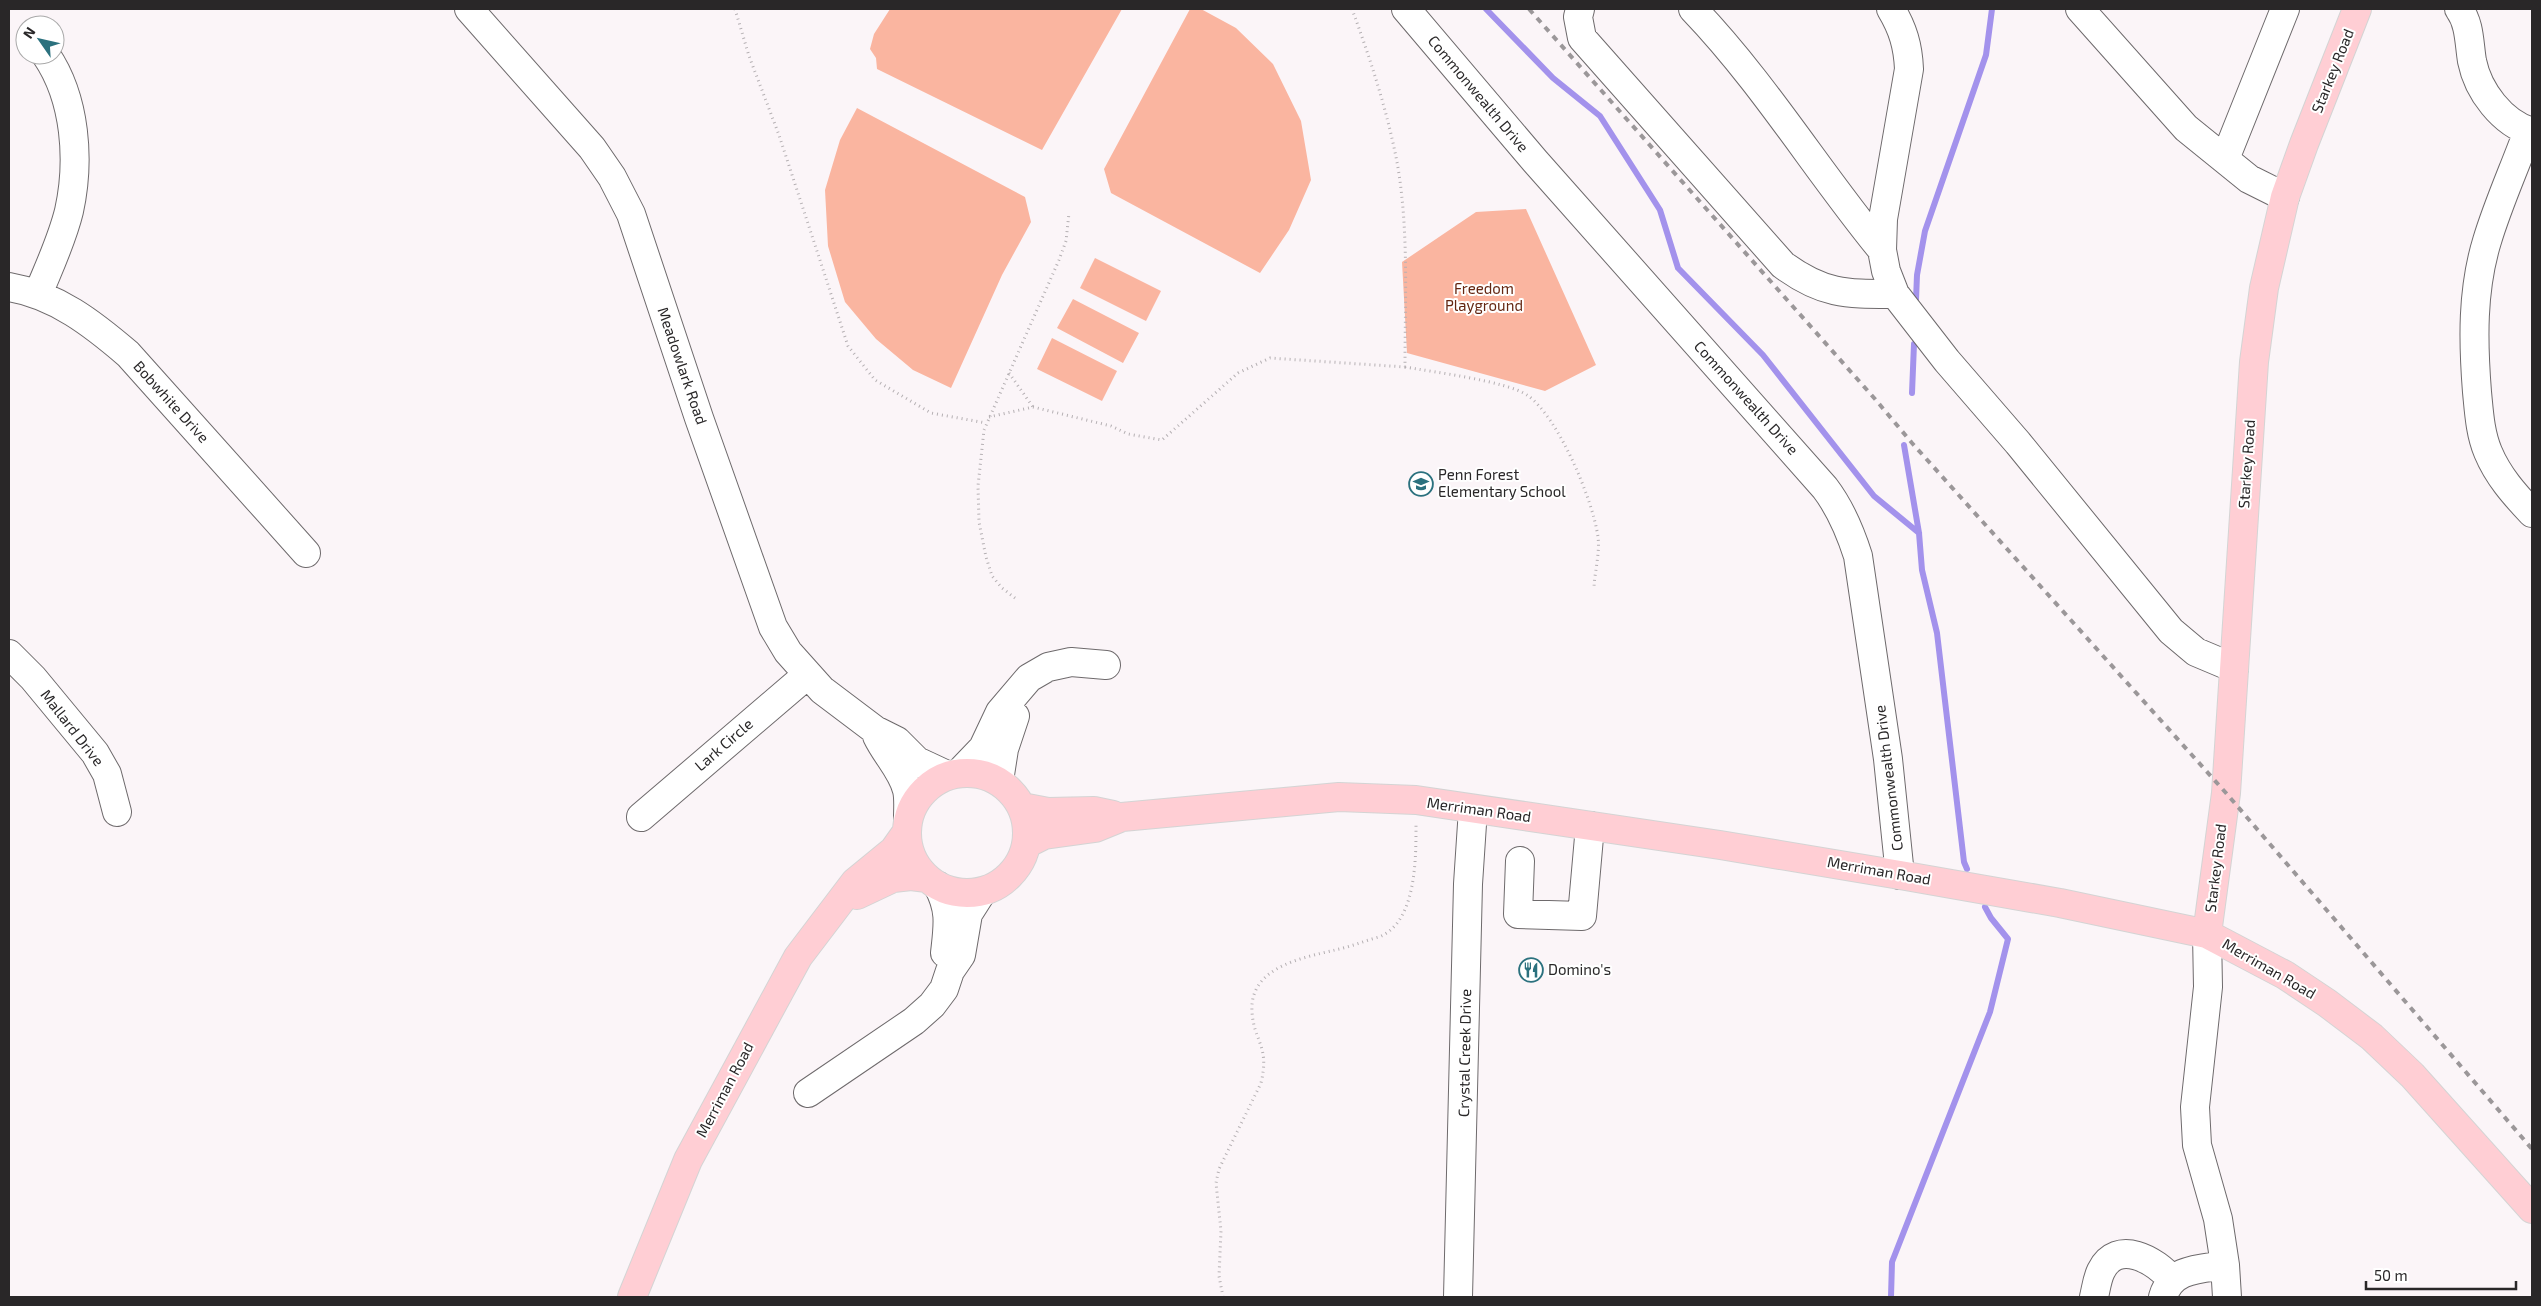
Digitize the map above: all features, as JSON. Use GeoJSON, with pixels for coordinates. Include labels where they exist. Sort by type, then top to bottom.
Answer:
{"type":"FeatureCollection","features":[{"type":"Feature","properties":{"kind":"main road","name":"Starkey Road"},"geometry":{"type":"LineString","coordinates":[[2207,934],[2226,793],[2254,362],[2264,288],[2285,197],[2357,9]]}},
{"type":"Feature","properties":{"kind":"main road"},"geometry":{"type":"LineString","coordinates":[[954,774],[980,774],[999,781],[1012,792],[1022,807],[1027,825],[1026,844],[1021,860],[1011,874],[997,885],[982,892],[967,894],[952,892],[932,882],[912,858],[907,825],[914,804],[922,792],[934,782],[954,774]]}},
{"type":"Feature","properties":{"kind":"main road","name":"Merriman Road"},"geometry":{"type":"LineString","coordinates":[[1026,844],[1044,835],[1095,828],[1122,817],[1339,797],[1416,800],[1900,874],[2207,934],[2285,975],[2327,1003],[2372,1037],[2412,1074],[2532,1209]]}},
{"type":"Feature","properties":{"kind":"main road","name":"Merriman Road"},"geometry":{"type":"LineString","coordinates":[[1022,807],[1048,812],[1094,811],[1122,817]]}},
{"type":"Feature","properties":{"kind":"main road","name":"Merriman Road"},"geometry":{"type":"LineString","coordinates":[[632,1297],[660,1223],[688,1160],[798,957],[823,923],[846,898],[855,882],[894,850],[907,825]]}},
{"type":"Feature","properties":{"kind":"main road","name":"Merriman Road"},"geometry":{"type":"LineString","coordinates":[[846,898],[863,893],[893,878],[911,876],[932,882]]}},
{"type":"Feature","properties":{"kind":"street","name":"Meadowlark Road"},"geometry":{"type":"LineString","coordinates":[[469,9],[592,148],[612,177],[631,214],[699,418],[773,626],[788,652],[822,690],[875,730],[897,741],[926,767],[954,774]]}},
{"type":"Feature","properties":{"kind":"street","name":"Commonwealth Drive"},"geometry":{"type":"LineString","coordinates":[[1406,9],[1535,161],[1836,502],[1849,528],[1858,556],[1888,759],[1900,874]]}},
{"type":"Feature","properties":{"kind":"street"},"geometry":{"type":"LineString","coordinates":[[1580,9],[1578,18],[1582,38],[1783,265],[1802,279],[1823,289],[1846,294],[1895,294]]}},
{"type":"Feature","properties":{"kind":"street"},"geometry":{"type":"LineString","coordinates":[[1693,9],[1746,68],[1838,196],[1882,250]]}},
{"type":"Feature","properties":{"kind":"street"},"geometry":{"type":"LineString","coordinates":[[1891,9],[1904,34],[1908,50],[1909,69],[1883,220],[1882,250],[1886,270],[1895,294],[1947,361],[2018,443],[2171,631],[2196,652],[2213,661],[2234,668]]}},
{"type":"Feature","properties":{"kind":"street"},"geometry":{"type":"LineString","coordinates":[[2080,9],[2186,128],[2249,179],[2285,197]]}},
{"type":"Feature","properties":{"kind":"street"},"geometry":{"type":"LineString","coordinates":[[2225,159],[2285,9]]}},
{"type":"Feature","properties":{"kind":"street"},"geometry":{"type":"LineString","coordinates":[[2459,9],[2468,31],[2473,63],[2481,85],[2493,105],[2505,117],[2530,131],[2487,241],[2479,272],[2474,312],[2474,352],[2480,425],[2487,450],[2495,468],[2510,490],[2532,512]]}},
{"type":"Feature","properties":{"kind":"street"},"geometry":{"type":"LineString","coordinates":[[38,294],[64,230],[74,180],[71,121],[63,90],[51,65]]}},
{"type":"Feature","properties":{"kind":"street","name":"Bobwhite Drive"},"geometry":{"type":"LineString","coordinates":[[9,287],[38,294],[68,308],[95,326],[128,354],[306,553]]}},
{"type":"Feature","properties":{"kind":"street","name":"Mallard Drive"},"geometry":{"type":"LineString","coordinates":[[9,654],[33,678],[96,753],[107,774],[117,812]]}},
{"type":"Feature","properties":{"kind":"street"},"geometry":{"type":"LineString","coordinates":[[954,774],[983,748],[1000,712],[1028,678],[1048,667],[1071,662],[1106,665]]}},
{"type":"Feature","properties":{"kind":"street","name":"Lark Circle"},"geometry":{"type":"LineString","coordinates":[[641,817],[807,675]]}},
{"type":"Feature","properties":{"kind":"street"},"geometry":{"type":"LineString","coordinates":[[999,781],[1004,749],[1015,717],[1016,694]]}},
{"type":"Feature","properties":{"kind":"street","name":"Meadowlark Road"},"geometry":{"type":"LineString","coordinates":[[875,730],[884,751],[903,779],[907,791],[907,825]]}},
{"type":"Feature","properties":{"kind":"street","name":"Crystal Creek Drive"},"geometry":{"type":"LineString","coordinates":[[1458,1297],[1465,1095],[1468,884],[1472,810]]}},
{"type":"Feature","properties":{"kind":"street"},"geometry":{"type":"LineString","coordinates":[[1520,861],[1518,914],[1582,916],[1590,826]]}},
{"type":"Feature","properties":{"kind":"street"},"geometry":{"type":"LineString","coordinates":[[932,882],[946,902],[948,930],[945,953],[950,971]]}},
{"type":"Feature","properties":{"kind":"street"},"geometry":{"type":"LineString","coordinates":[[808,1093],[914,1021],[932,1005],[944,989],[950,971],[961,955],[968,914],[982,892]]}},
{"type":"Feature","properties":{"kind":"street"},"geometry":{"type":"LineString","coordinates":[[2207,934],[2208,987],[2195,1107],[2198,1145],[2218,1219],[2225,1265],[2227,1297]]}},
{"type":"Feature","properties":{"kind":"street"},"geometry":{"type":"LineString","coordinates":[[2094,1297],[2101,1271],[2109,1261],[2120,1255],[2132,1253],[2147,1258],[2164,1271],[2167,1288]]}},
{"type":"Feature","properties":{"kind":"street"},"geometry":{"type":"LineString","coordinates":[[2167,1288],[2185,1271],[2225,1265]]}},
{"type":"Feature","properties":{"kind":"path"},"geometry":{"type":"LineString","coordinates":[[735,9],[749,56],[779,135],[848,346],[875,380],[931,413],[986,422]]}},
{"type":"Feature","properties":{"kind":"path"},"geometry":{"type":"LineString","coordinates":[[1352,9],[1368,52],[1397,162],[1406,248],[1405,367]]}},
{"type":"Feature","properties":{"kind":"path"},"geometry":{"type":"LineString","coordinates":[[1015,598],[1002,588],[992,576],[979,522],[978,486],[986,422],[1059,260],[1066,241],[1069,212]]}},
{"type":"Feature","properties":{"kind":"path"},"geometry":{"type":"LineString","coordinates":[[989,417],[1033,407],[1111,426],[1128,434],[1162,440],[1238,373],[1270,358],[1405,367],[1511,388],[1528,396],[1552,424],[1584,485],[1598,538],[1594,586]]}},
{"type":"Feature","properties":{"kind":"path"},"geometry":{"type":"LineString","coordinates":[[1009,373],[1033,407]]}},
{"type":"Feature","properties":{"kind":"path"},"geometry":{"type":"LineString","coordinates":[[1223,1297],[1219,1276],[1221,1231],[1216,1184],[1219,1169],[1261,1083],[1264,1069],[1262,1046],[1252,1014],[1254,994],[1267,976],[1292,960],[1379,937],[1389,933],[1396,926],[1403,915],[1413,878],[1416,851],[1416,800]]}},
{"type":"Feature","properties":{"kind":"green space"},"geometry":{"type":"Polygon","coordinates":[[[890,9],[1122,9],[1042,150],[877,69],[876,58],[870,49],[874,34],[890,9]]]}},
{"type":"Feature","properties":{"kind":"green space"},"geometry":{"type":"Polygon","coordinates":[[[1190,9],[1201,9],[1236,28],[1273,64],[1301,121],[1311,180],[1289,230],[1260,273],[1111,193],[1104,169],[1190,9]]]}},
{"type":"Feature","properties":{"kind":"green space"},"geometry":{"type":"Polygon","coordinates":[[[857,108],[1025,197],[1031,222],[1002,275],[951,388],[913,370],[876,339],[845,302],[828,246],[825,190],[840,140],[857,108]]]}},
{"type":"Feature","properties":{"kind":"green space","name":"Freedom Playground"},"geometry":{"type":"Polygon","coordinates":[[[1526,209],[1596,365],[1545,391],[1407,353],[1402,262],[1476,212],[1526,209]]]}},
{"type":"Feature","properties":{"kind":"green space"},"geometry":{"type":"Polygon","coordinates":[[[1095,258],[1161,291],[1146,321],[1080,288],[1095,258]]]}},
{"type":"Feature","properties":{"kind":"green space"},"geometry":{"type":"Polygon","coordinates":[[[1073,299],[1139,333],[1123,363],[1057,328],[1073,299]]]}},
{"type":"Feature","properties":{"kind":"green space"},"geometry":{"type":"Polygon","coordinates":[[[1052,338],[1117,371],[1102,401],[1037,369],[1052,338]]]}},
{"type":"Feature","properties":{"kind":"waterway"},"geometry":{"type":"LineString","coordinates":[[1486,9],[1553,78],[1600,116],[1660,210],[1678,268],[1763,355],[1874,496],[1919,533]]}},
{"type":"Feature","properties":{"kind":"waterway"},"geometry":{"type":"LineString","coordinates":[[1916,300],[1917,275],[1925,231],[1986,55],[1992,9]]}},
{"type":"Feature","properties":{"kind":"waterway"},"geometry":{"type":"LineString","coordinates":[[1912,393],[1914,344]]}},
{"type":"Feature","properties":{"kind":"waterway"},"geometry":{"type":"LineString","coordinates":[[1904,445],[1919,533],[1922,570],[1937,633],[1964,862],[1967,869]]}},
{"type":"Feature","properties":{"kind":"waterway"},"geometry":{"type":"LineString","coordinates":[[1891,1297],[1892,1262],[1990,1012],[2008,939],[1991,918],[1985,907]]}},
{"type":"Feature","properties":{"kind":"railway"},"geometry":{"type":"LineString","coordinates":[[1529,9],[1912,443],[2226,793],[2532,1149]]}},
{"type":"Feature","properties":{"kind":"place","name":"Penn Forest Elementary School"},"geometry":{"type":"Point","coordinates":[1421,484]}},
{"type":"Feature","properties":{"kind":"place","name":"Domino's"},"geometry":{"type":"Point","coordinates":[1531,970]}}]}
